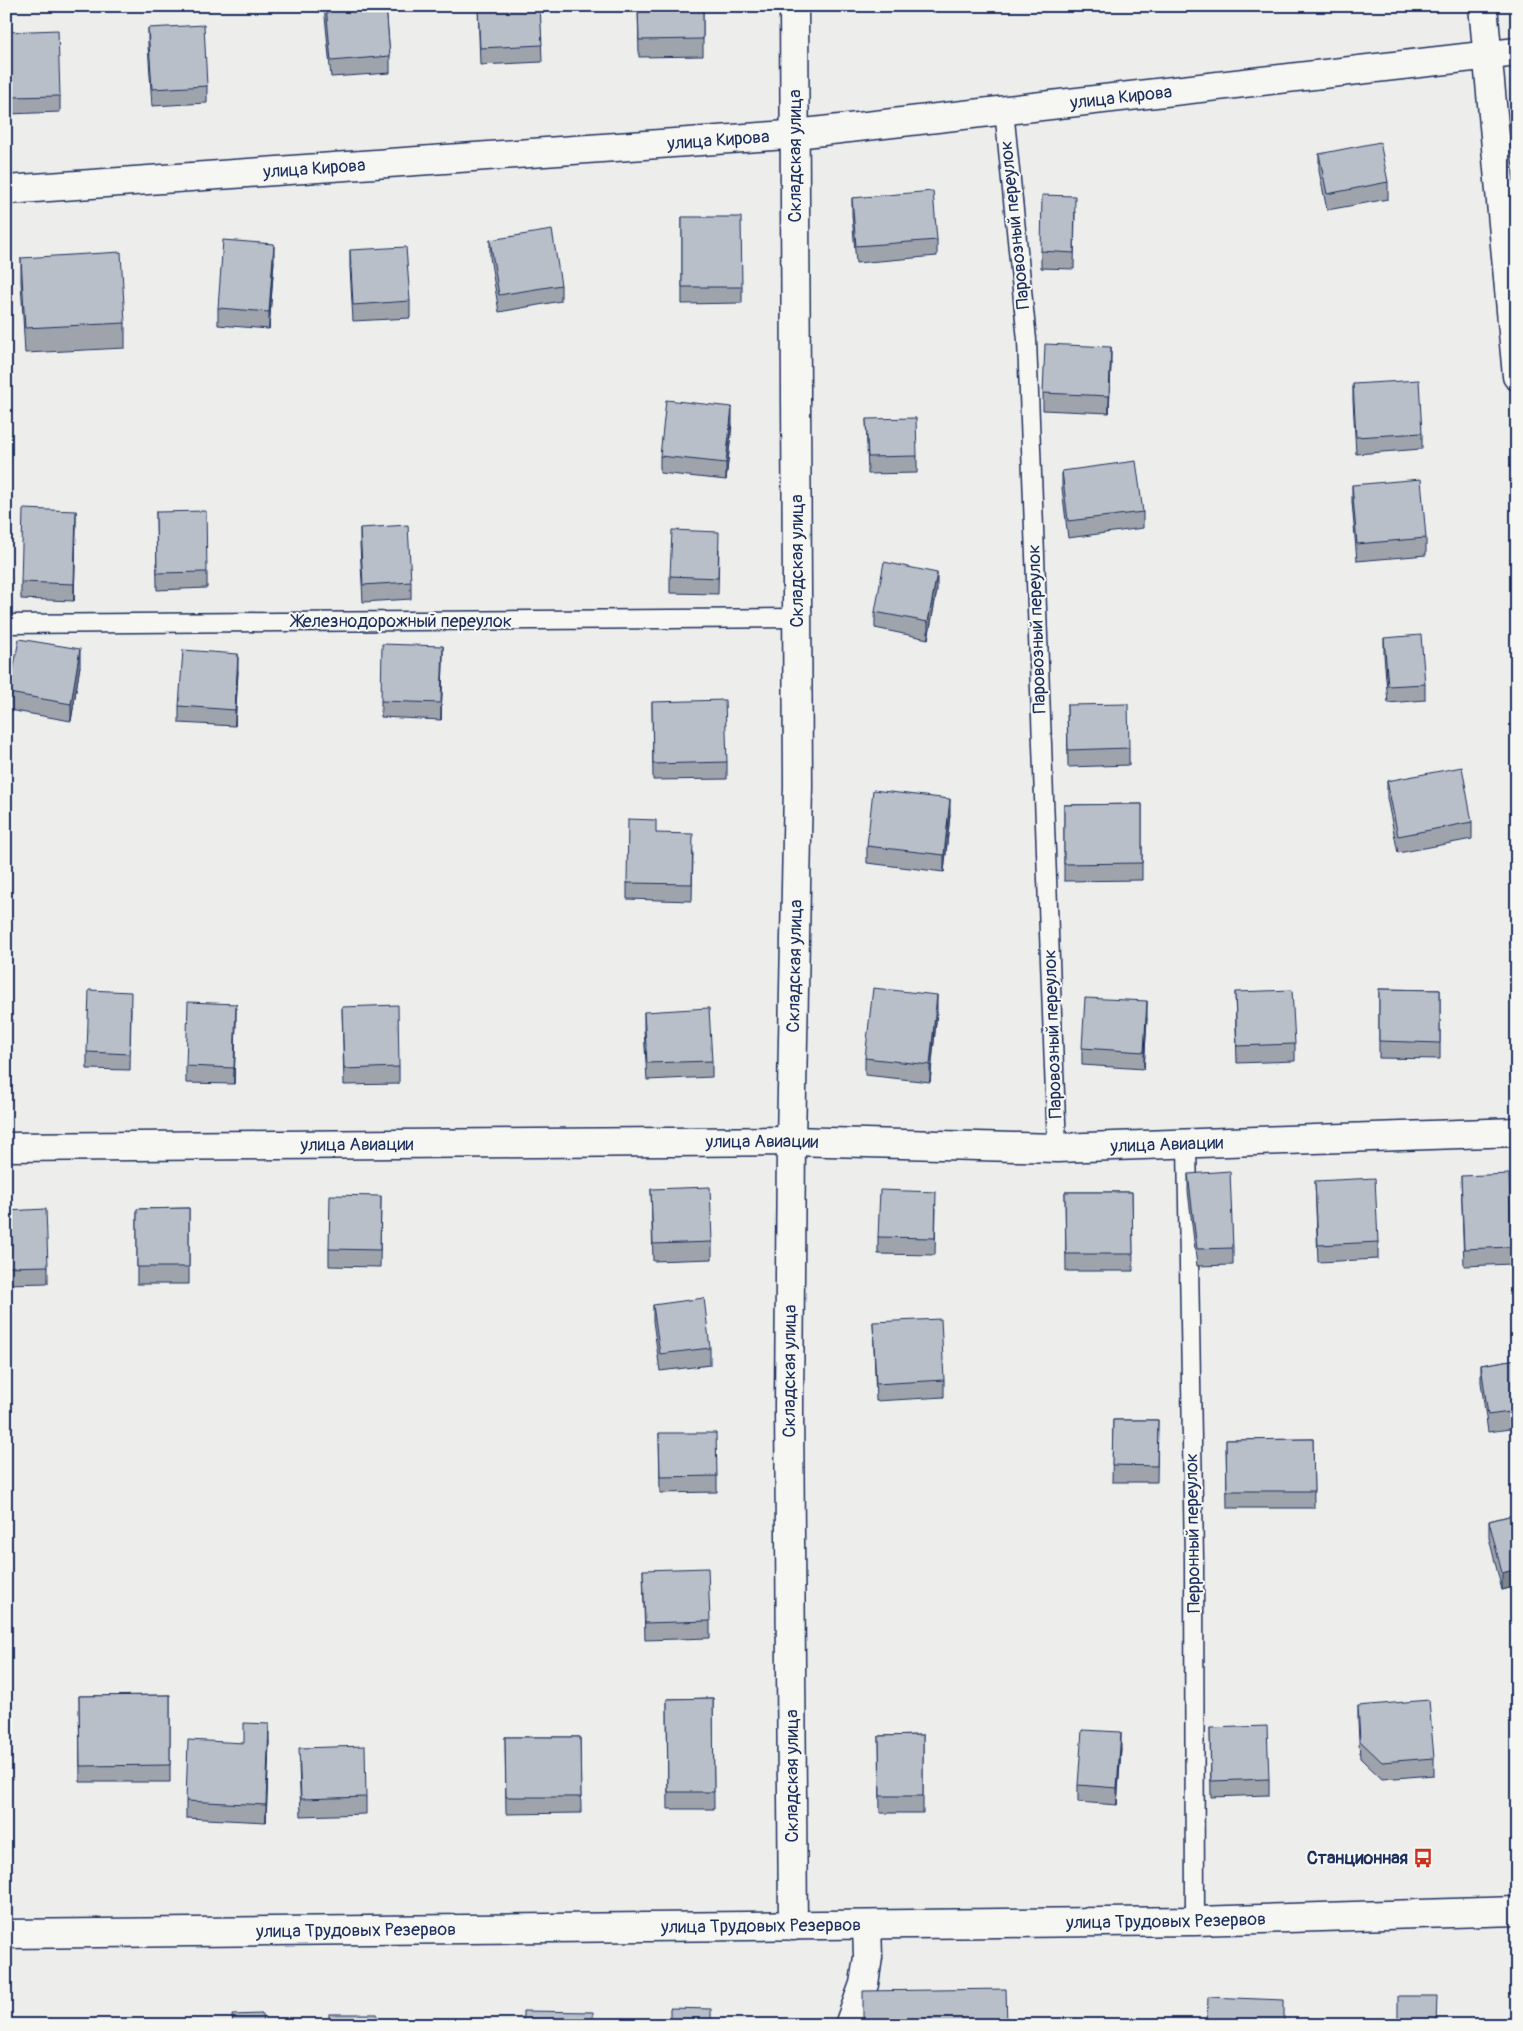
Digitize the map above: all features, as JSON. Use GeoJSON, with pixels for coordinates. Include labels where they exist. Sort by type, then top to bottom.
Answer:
{"type":"FeatureCollection","features":[{"type":"Feature","properties":{"kind":"street","name":"Складская улица"},"geometry":{"type":"LineString","coordinates":[[793,1926],[789,1407],[791,1142],[798,786],[794,6]]}},
{"type":"Feature","properties":{"kind":"street"},"geometry":{"type":"LineString","coordinates":[[1483,6],[1517,376]]}},
{"type":"Feature","properties":{"kind":"street","name":"улица Кирова"},"geometry":{"type":"LineString","coordinates":[[6,190],[795,134],[1517,52]]}},
{"type":"Feature","properties":{"kind":"street","name":"улица Авиации"},"geometry":{"type":"LineString","coordinates":[[6,1147],[791,1142],[1057,1148],[1517,1132]]}},
{"type":"Feature","properties":{"kind":"street","name":"улица Трудовых Резервов"},"geometry":{"type":"LineString","coordinates":[[6,1934],[1195,1921],[1517,1910]]}},
{"type":"Feature","properties":{"kind":"street"},"geometry":{"type":"LineString","coordinates":[[849,2025],[864,1984],[868,1957],[867,1925]]}},
{"type":"Feature","properties":{"kind":"lane","name":"Паровозный переулок"},"geometry":{"type":"LineString","coordinates":[[1004,110],[1027,340],[1057,1148]]}},
{"type":"Feature","properties":{"kind":"lane","name":"Железнодорожный переулок"},"geometry":{"type":"LineString","coordinates":[[6,624],[798,618]]}},
{"type":"Feature","properties":{"kind":"lane","name":"Перронный переулок"},"geometry":{"type":"LineString","coordinates":[[1187,1144],[1194,1569],[1195,1921]]}},
{"type":"Feature","properties":{"kind":"building"},"geometry":{"type":"Polygon","coordinates":[[[326,6],[386,6],[390,56],[331,61],[326,6]]]}},
{"type":"Feature","properties":{"kind":"building"},"geometry":{"type":"Polygon","coordinates":[[[478,6],[540,6],[542,45],[480,48],[478,6]]]}},
{"type":"Feature","properties":{"kind":"building"},"geometry":{"type":"Polygon","coordinates":[[[638,6],[703,6],[703,39],[639,40],[638,6]]]}},
{"type":"Feature","properties":{"kind":"building"},"geometry":{"type":"Polygon","coordinates":[[[204,25],[207,86],[152,89],[148,28],[204,25]]]}},
{"type":"Feature","properties":{"kind":"building"},"geometry":{"type":"Polygon","coordinates":[[[58,30],[60,96],[9,97],[6,32],[58,30]]]}},
{"type":"Feature","properties":{"kind":"building"},"geometry":{"type":"Polygon","coordinates":[[[1380,142],[1388,182],[1327,194],[1319,154],[1380,142]]]}},
{"type":"Feature","properties":{"kind":"building"},"geometry":{"type":"Polygon","coordinates":[[[933,191],[937,240],[856,246],[852,198],[933,191]]]}},
{"type":"Feature","properties":{"kind":"building"},"geometry":{"type":"Polygon","coordinates":[[[1042,195],[1075,196],[1074,253],[1041,251],[1042,195]]]}},
{"type":"Feature","properties":{"kind":"building"},"geometry":{"type":"Polygon","coordinates":[[[682,217],[741,217],[742,287],[682,287],[682,217]]]}},
{"type":"Feature","properties":{"kind":"building"},"geometry":{"type":"Polygon","coordinates":[[[552,230],[561,285],[499,295],[490,240],[552,230]]]}},
{"type":"Feature","properties":{"kind":"building"},"geometry":{"type":"Polygon","coordinates":[[[223,240],[274,244],[269,312],[218,308],[223,240]]]}},
{"type":"Feature","properties":{"kind":"building"},"geometry":{"type":"Polygon","coordinates":[[[406,247],[410,301],[353,305],[350,250],[406,247]]]}},
{"type":"Feature","properties":{"kind":"building"},"geometry":{"type":"Polygon","coordinates":[[[121,252],[125,323],[25,328],[21,258],[121,252]]]}},
{"type":"Feature","properties":{"kind":"building"},"geometry":{"type":"Polygon","coordinates":[[[1045,344],[1111,347],[1109,396],[1043,393],[1045,344]]]}},
{"type":"Feature","properties":{"kind":"building"},"geometry":{"type":"Polygon","coordinates":[[[1419,380],[1422,433],[1356,437],[1353,384],[1419,380]]]}},
{"type":"Feature","properties":{"kind":"building"},"geometry":{"type":"Polygon","coordinates":[[[666,400],[732,407],[726,463],[660,456],[666,400]]]}},
{"type":"Feature","properties":{"kind":"building"},"geometry":{"type":"Polygon","coordinates":[[[916,418],[917,456],[868,457],[866,419],[916,418]]]}},
{"type":"Feature","properties":{"kind":"building"},"geometry":{"type":"Polygon","coordinates":[[[1136,461],[1143,512],[1068,521],[1062,471],[1136,461]]]}},
{"type":"Feature","properties":{"kind":"building"},"geometry":{"type":"Polygon","coordinates":[[[1421,479],[1426,538],[1357,544],[1352,485],[1421,479]]]}},
{"type":"Feature","properties":{"kind":"building"},"geometry":{"type":"Polygon","coordinates":[[[23,509],[76,511],[74,584],[21,582],[23,509]]]}},
{"type":"Feature","properties":{"kind":"building"},"geometry":{"type":"Polygon","coordinates":[[[206,511],[207,572],[157,573],[156,512],[206,511]]]}},
{"type":"Feature","properties":{"kind":"building"},"geometry":{"type":"Polygon","coordinates":[[[408,525],[411,582],[363,585],[360,528],[408,525]]]}},
{"type":"Feature","properties":{"kind":"building"},"geometry":{"type":"Polygon","coordinates":[[[672,530],[719,532],[718,578],[670,576],[672,530]]]}},
{"type":"Feature","properties":{"kind":"building"},"geometry":{"type":"Polygon","coordinates":[[[884,562],[937,573],[928,622],[875,612],[884,562]]]}},
{"type":"Feature","properties":{"kind":"building"},"geometry":{"type":"Polygon","coordinates":[[[1421,635],[1425,684],[1388,686],[1384,638],[1421,635]]]}},
{"type":"Feature","properties":{"kind":"building"},"geometry":{"type":"Polygon","coordinates":[[[19,639],[80,649],[71,704],[9,693],[19,639]]]}},
{"type":"Feature","properties":{"kind":"building"},"geometry":{"type":"Polygon","coordinates":[[[382,644],[443,646],[441,703],[381,701],[382,644]]]}},
{"type":"Feature","properties":{"kind":"building"},"geometry":{"type":"Polygon","coordinates":[[[183,650],[238,654],[235,710],[179,706],[183,650]]]}},
{"type":"Feature","properties":{"kind":"building"},"geometry":{"type":"Polygon","coordinates":[[[725,700],[727,762],[653,764],[652,702],[725,700]]]}},
{"type":"Feature","properties":{"kind":"building"},"geometry":{"type":"Polygon","coordinates":[[[1128,704],[1129,748],[1068,750],[1067,705],[1128,704]]]}},
{"type":"Feature","properties":{"kind":"building"},"geometry":{"type":"Polygon","coordinates":[[[1462,767],[1472,822],[1398,836],[1387,781],[1462,767]]]}},
{"type":"Feature","properties":{"kind":"building"},"geometry":{"type":"Polygon","coordinates":[[[873,790],[950,799],[944,855],[867,846],[873,790]]]}},
{"type":"Feature","properties":{"kind":"building"},"geometry":{"type":"Polygon","coordinates":[[[1142,804],[1142,863],[1064,864],[1064,805],[1142,804]]]}},
{"type":"Feature","properties":{"kind":"building"},"geometry":{"type":"Polygon","coordinates":[[[628,819],[656,820],[656,833],[693,834],[692,884],[627,883],[628,819]]]}},
{"type":"Feature","properties":{"kind":"building"},"geometry":{"type":"Polygon","coordinates":[[[873,988],[937,995],[930,1065],[865,1058],[873,988]]]}},
{"type":"Feature","properties":{"kind":"building"},"geometry":{"type":"Polygon","coordinates":[[[1379,989],[1440,990],[1440,1043],[1379,1041],[1379,989]]]}},
{"type":"Feature","properties":{"kind":"building"},"geometry":{"type":"Polygon","coordinates":[[[89,990],[131,992],[130,1054],[87,1052],[89,990]]]}},
{"type":"Feature","properties":{"kind":"building"},"geometry":{"type":"Polygon","coordinates":[[[1292,990],[1295,1044],[1237,1046],[1235,992],[1292,990]]]}},
{"type":"Feature","properties":{"kind":"building"},"geometry":{"type":"Polygon","coordinates":[[[1085,998],[1147,1001],[1144,1052],[1082,1048],[1085,998]]]}},
{"type":"Feature","properties":{"kind":"building"},"geometry":{"type":"Polygon","coordinates":[[[188,1002],[236,1004],[234,1068],[186,1066],[188,1002]]]}},
{"type":"Feature","properties":{"kind":"building"},"geometry":{"type":"Polygon","coordinates":[[[398,1005],[399,1067],[344,1069],[342,1007],[398,1005]]]}},
{"type":"Feature","properties":{"kind":"building"},"geometry":{"type":"Polygon","coordinates":[[[709,1008],[712,1061],[647,1063],[644,1012],[709,1008]]]}},
{"type":"Feature","properties":{"kind":"building"},"geometry":{"type":"Polygon","coordinates":[[[1230,1171],[1233,1248],[1197,1249],[1188,1174],[1230,1171]]]}},
{"type":"Feature","properties":{"kind":"building"},"geometry":{"type":"Polygon","coordinates":[[[1509,1174],[1512,1247],[1464,1249],[1461,1176],[1509,1174]]]}},
{"type":"Feature","properties":{"kind":"building"},"geometry":{"type":"Polygon","coordinates":[[[1375,1178],[1378,1242],[1318,1245],[1315,1181],[1375,1178]]]}},
{"type":"Feature","properties":{"kind":"building"},"geometry":{"type":"Polygon","coordinates":[[[710,1187],[712,1242],[653,1244],[651,1189],[710,1187]]]}},
{"type":"Feature","properties":{"kind":"building"},"geometry":{"type":"Polygon","coordinates":[[[880,1190],[936,1192],[935,1238],[878,1237],[880,1190]]]}},
{"type":"Feature","properties":{"kind":"building"},"geometry":{"type":"Polygon","coordinates":[[[1065,1192],[1132,1192],[1133,1254],[1066,1254],[1065,1192]]]}},
{"type":"Feature","properties":{"kind":"building"},"geometry":{"type":"Polygon","coordinates":[[[330,1195],[381,1196],[380,1250],[329,1249],[330,1195]]]}},
{"type":"Feature","properties":{"kind":"building"},"geometry":{"type":"Polygon","coordinates":[[[189,1208],[189,1267],[137,1267],[137,1209],[189,1208]]]}},
{"type":"Feature","properties":{"kind":"building"},"geometry":{"type":"Polygon","coordinates":[[[46,1209],[48,1266],[6,1267],[6,1211],[46,1209]]]}},
{"type":"Feature","properties":{"kind":"building"},"geometry":{"type":"Polygon","coordinates":[[[704,1298],[710,1348],[660,1354],[653,1305],[704,1298]]]}},
{"type":"Feature","properties":{"kind":"building"},"geometry":{"type":"Polygon","coordinates":[[[941,1319],[944,1380],[876,1384],[873,1322],[941,1319]]]}},
{"type":"Feature","properties":{"kind":"building"},"geometry":{"type":"Polygon","coordinates":[[[1517,1359],[1517,1411],[1488,1415],[1481,1365],[1517,1359]]]}},
{"type":"Feature","properties":{"kind":"building"},"geometry":{"type":"Polygon","coordinates":[[[1113,1420],[1158,1420],[1157,1466],[1112,1465],[1113,1420]]]}},
{"type":"Feature","properties":{"kind":"building"},"geometry":{"type":"Polygon","coordinates":[[[659,1433],[716,1433],[717,1476],[660,1477],[659,1433]]]}},
{"type":"Feature","properties":{"kind":"building"},"geometry":{"type":"Polygon","coordinates":[[[1313,1439],[1314,1491],[1227,1491],[1226,1440],[1313,1439]]]}},
{"type":"Feature","properties":{"kind":"building"},"geometry":{"type":"Polygon","coordinates":[[[1517,1514],[1517,1569],[1502,1573],[1489,1521],[1517,1514]]]}},
{"type":"Feature","properties":{"kind":"building"},"geometry":{"type":"Polygon","coordinates":[[[708,1568],[710,1621],[645,1623],[643,1570],[708,1568]]]}},
{"type":"Feature","properties":{"kind":"building"},"geometry":{"type":"Polygon","coordinates":[[[170,1695],[170,1765],[80,1766],[79,1696],[170,1695]]]}},
{"type":"Feature","properties":{"kind":"building"},"geometry":{"type":"Polygon","coordinates":[[[713,1698],[714,1792],[668,1792],[667,1699],[713,1698]]]}},
{"type":"Feature","properties":{"kind":"building"},"geometry":{"type":"Polygon","coordinates":[[[1429,1700],[1434,1758],[1382,1762],[1360,1741],[1358,1706],[1429,1700]]]}},
{"type":"Feature","properties":{"kind":"building"},"geometry":{"type":"Polygon","coordinates":[[[244,1723],[269,1724],[266,1805],[186,1801],[188,1740],[244,1743],[244,1723]]]}},
{"type":"Feature","properties":{"kind":"building"},"geometry":{"type":"Polygon","coordinates":[[[1267,1726],[1269,1779],[1211,1781],[1210,1728],[1267,1726]]]}},
{"type":"Feature","properties":{"kind":"building"},"geometry":{"type":"Polygon","coordinates":[[[1082,1730],[1121,1732],[1117,1788],[1078,1785],[1082,1730]]]}},
{"type":"Feature","properties":{"kind":"building"},"geometry":{"type":"Polygon","coordinates":[[[923,1735],[923,1796],[880,1796],[879,1736],[923,1735]]]}},
{"type":"Feature","properties":{"kind":"building"},"geometry":{"type":"Polygon","coordinates":[[[505,1737],[580,1737],[581,1797],[506,1797],[505,1737]]]}},
{"type":"Feature","properties":{"kind":"building"},"geometry":{"type":"Polygon","coordinates":[[[365,1746],[366,1797],[301,1799],[299,1748],[365,1746]]]}},
{"type":"Feature","properties":{"kind":"building"},"geometry":{"type":"Polygon","coordinates":[[[1006,1989],[1007,2025],[863,2025],[863,1991],[1006,1989]]]}},
{"type":"Feature","properties":{"kind":"building"},"geometry":{"type":"Polygon","coordinates":[[[1398,1996],[1437,1996],[1436,2025],[1398,2025],[1398,1996]]]}},
{"type":"Feature","properties":{"kind":"building"},"geometry":{"type":"Polygon","coordinates":[[[1208,1997],[1284,2000],[1284,2025],[1207,2025],[1208,1997]]]}},
{"type":"Feature","properties":{"kind":"building"},"geometry":{"type":"Polygon","coordinates":[[[670,2008],[711,2009],[711,2025],[670,2025],[670,2008]]]}},
{"type":"Feature","properties":{"kind":"building"},"geometry":{"type":"Polygon","coordinates":[[[523,2011],[593,2012],[593,2025],[523,2025],[523,2011]]]}},
{"type":"Feature","properties":{"kind":"building"},"geometry":{"type":"Polygon","coordinates":[[[262,2014],[263,2025],[233,2025],[232,2015],[262,2014]]]}},
{"type":"Feature","properties":{"kind":"building"},"geometry":{"type":"Polygon","coordinates":[[[329,2014],[377,2014],[377,2025],[329,2025],[329,2014]]]}},
{"type":"Feature","properties":{"kind":"place","name":"Станционная"},"geometry":{"type":"Point","coordinates":[1423,1858]}}]}
